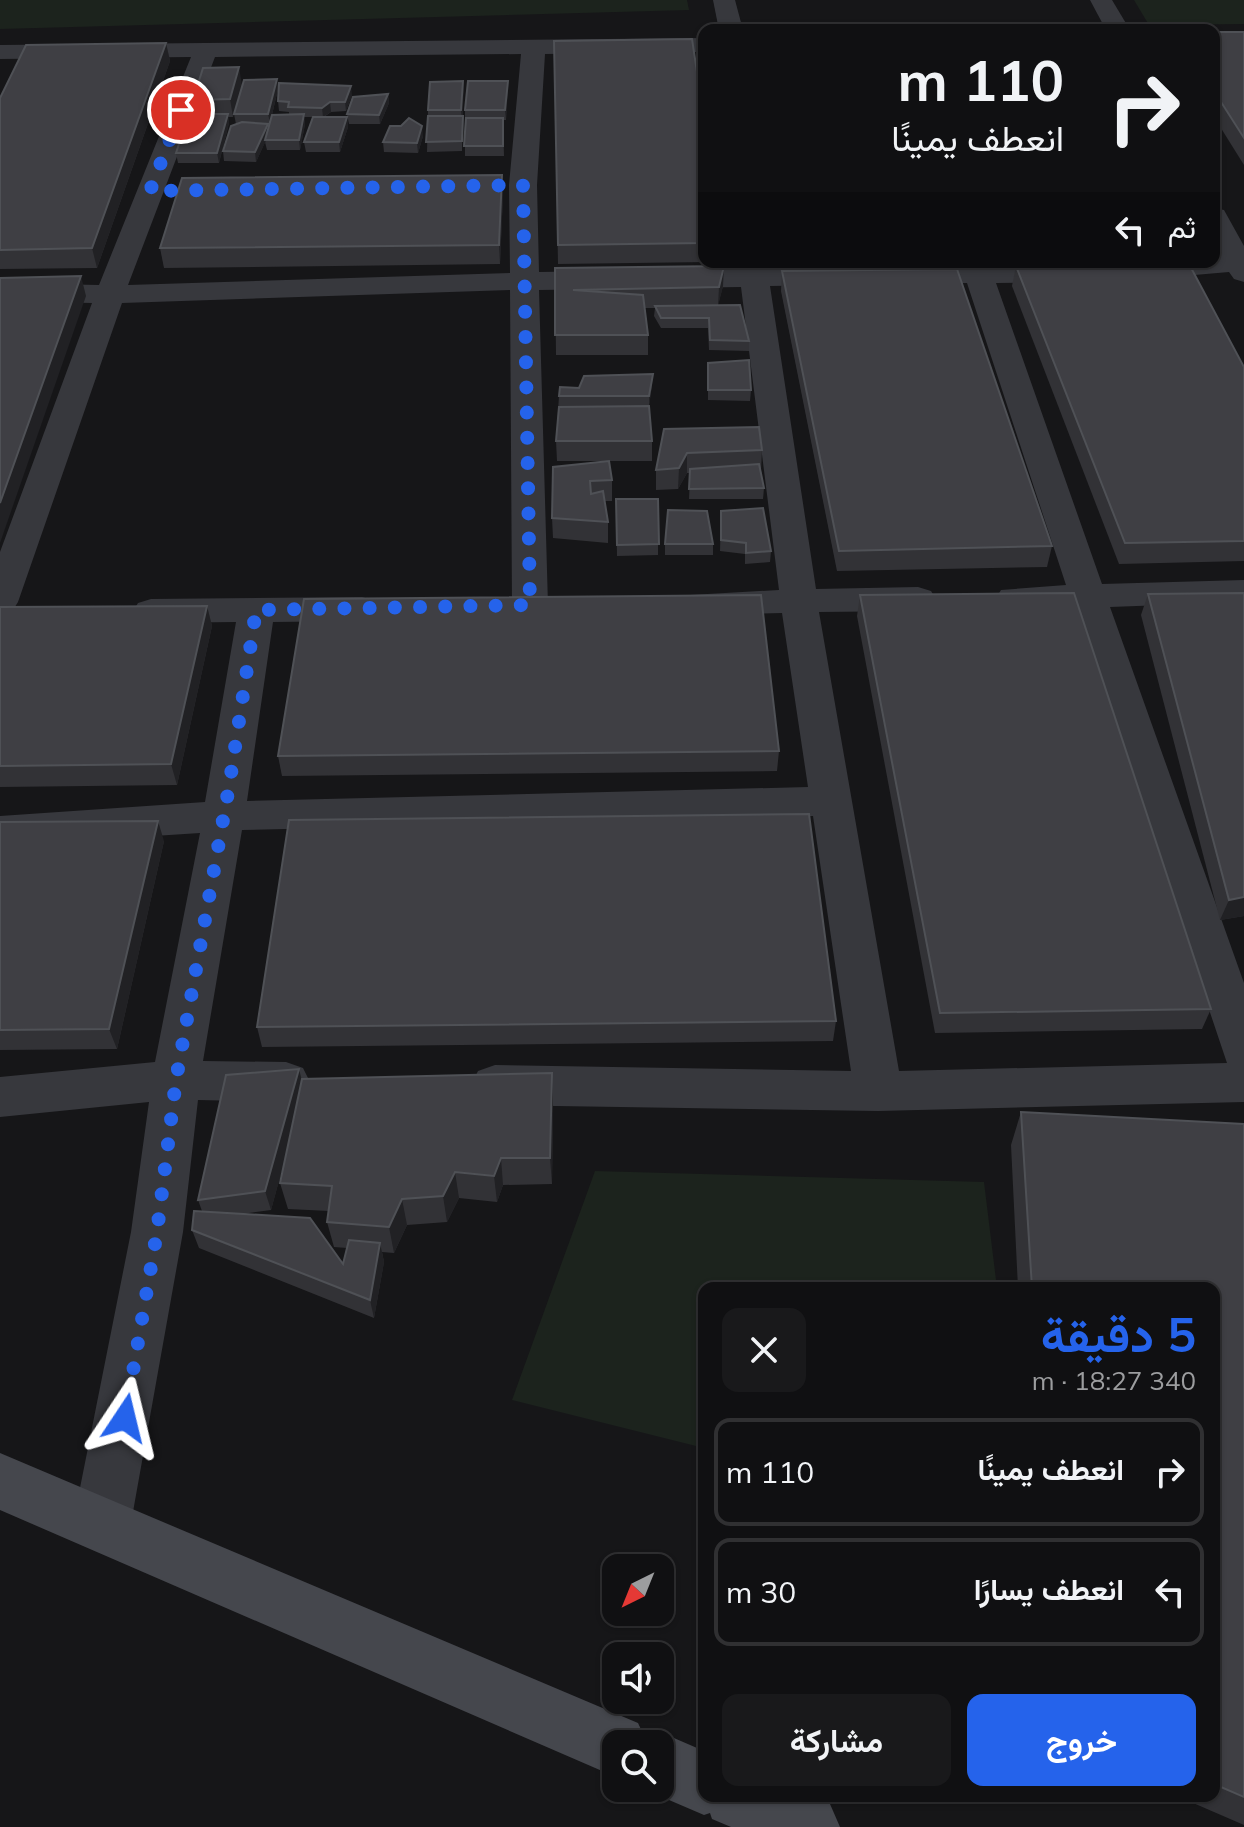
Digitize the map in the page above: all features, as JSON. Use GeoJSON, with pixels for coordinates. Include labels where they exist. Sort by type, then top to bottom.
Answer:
{"type":"FeatureCollection","features":[{"type":"Feature","properties":{"kind":"street"},"geometry":{"type":"LineString","coordinates":[[724,0],[730,24]]}},
{"type":"Feature","properties":{"kind":"street"},"geometry":{"type":"LineString","coordinates":[[1101,0],[1115,24]]}},
{"type":"Feature","properties":{"kind":"street"},"geometry":{"type":"LineString","coordinates":[[4,60],[206,50],[698,45]]}},
{"type":"Feature","properties":{"kind":"street"},"geometry":{"type":"LineString","coordinates":[[529,605],[523,185],[534,46]]}},
{"type":"Feature","properties":{"kind":"street"},"geometry":{"type":"LineString","coordinates":[[10,611],[110,294],[206,50]]}},
{"type":"Feature","properties":{"kind":"street"},"geometry":{"type":"LineString","coordinates":[[492,186],[523,185]]}},
{"type":"Feature","properties":{"kind":"street"},"geometry":{"type":"LineString","coordinates":[[150,191],[181,190]]}},
{"type":"Feature","properties":{"kind":"street"},"geometry":{"type":"LineString","coordinates":[[1220,227],[1242,266],[1220,267]]}},
{"type":"Feature","properties":{"kind":"street"},"geometry":{"type":"LineString","coordinates":[[0,292],[110,294],[524,281],[753,269],[976,268],[1125,272],[1203,268]]}},
{"type":"Feature","properties":{"kind":"street"},"geometry":{"type":"LineString","coordinates":[[976,268],[1244,1050]]}},
{"type":"Feature","properties":{"kind":"street"},"geometry":{"type":"LineString","coordinates":[[753,269],[799,601],[878,1091]]}},
{"type":"Feature","properties":{"kind":"street"},"geometry":{"type":"LineString","coordinates":[[667,603],[1090,597],[1244,591]]}},
{"type":"Feature","properties":{"kind":"street"},"geometry":{"type":"LineString","coordinates":[[120,612],[402,608]]}},
{"type":"Feature","properties":{"kind":"street"},"geometry":{"type":"LineString","coordinates":[[102,1523],[157,1232],[176,1080],[224,816],[256,610]]}},
{"type":"Feature","properties":{"kind":"street"},"geometry":{"type":"LineString","coordinates":[[0,831],[224,816],[832,801]]}},
{"type":"Feature","properties":{"kind":"street"},"geometry":{"type":"LineString","coordinates":[[0,1097],[176,1080],[335,1083]]}},
{"type":"Feature","properties":{"kind":"street"},"geometry":{"type":"LineString","coordinates":[[447,1085],[878,1091],[1244,1082]]}},
{"type":"Feature","properties":{"kind":"street"},"geometry":{"type":"LineString","coordinates":[[0,1481],[602,1739]]}},
{"type":"Feature","properties":{"kind":"street"},"geometry":{"type":"LineString","coordinates":[[674,1770],[698,1780]]}},
{"type":"Feature","properties":{"kind":"street"},"geometry":{"type":"LineString","coordinates":[[749,1802],[807,1827]]}},
{"type":"Feature","properties":{"kind":"shaded area"},"geometry":{"type":"Polygon","coordinates":[[[0,0],[687,0],[689,10],[0,29],[0,0]]]}},
{"type":"Feature","properties":{"kind":"shaded area"},"geometry":{"type":"Polygon","coordinates":[[[1134,0],[1244,0],[1244,24],[1148,24],[1134,0]]]}},
{"type":"Feature","properties":{"kind":"shaded area"},"geometry":{"type":"Polygon","coordinates":[[[595,1171],[984,1182],[996,1282],[698,1282],[698,1446],[512,1400],[595,1171]]]}},
{"type":"Feature","properties":{"kind":"building"},"geometry":{"type":"Polygon","coordinates":[[[1220,32],[1244,32],[1244,138],[1220,100],[1220,32]]]}},
{"type":"Feature","properties":{"kind":"building"},"geometry":{"type":"Polygon","coordinates":[[[692,39],[698,78],[698,243],[558,245],[554,41],[692,39]]]}},
{"type":"Feature","properties":{"kind":"building"},"geometry":{"type":"Polygon","coordinates":[[[166,43],[92,248],[0,250],[0,98],[26,45],[166,43]]]}},
{"type":"Feature","properties":{"kind":"building"},"geometry":{"type":"Polygon","coordinates":[[[239,67],[230,99],[193,100],[203,68],[239,67]]]}},
{"type":"Feature","properties":{"kind":"building"},"geometry":{"type":"Polygon","coordinates":[[[277,79],[268,114],[234,114],[244,80],[277,79]]]}},
{"type":"Feature","properties":{"kind":"building"},"geometry":{"type":"Polygon","coordinates":[[[463,81],[461,110],[428,110],[430,82],[463,81]]]}},
{"type":"Feature","properties":{"kind":"building"},"geometry":{"type":"Polygon","coordinates":[[[468,81],[508,81],[505,110],[465,110],[468,81]]]}},
{"type":"Feature","properties":{"kind":"building"},"geometry":{"type":"Polygon","coordinates":[[[279,83],[351,86],[345,102],[330,102],[322,108],[288,107],[289,102],[278,101],[279,83]]]}},
{"type":"Feature","properties":{"kind":"building"},"geometry":{"type":"Polygon","coordinates":[[[388,94],[379,115],[347,114],[353,97],[388,94]]]}},
{"type":"Feature","properties":{"kind":"building"},"geometry":{"type":"Polygon","coordinates":[[[189,114],[228,114],[217,153],[176,153],[189,114]]]}},
{"type":"Feature","properties":{"kind":"building"},"geometry":{"type":"Polygon","coordinates":[[[304,114],[299,140],[265,140],[272,115],[304,114]]]}},
{"type":"Feature","properties":{"kind":"building"},"geometry":{"type":"Polygon","coordinates":[[[428,116],[463,116],[462,141],[426,142],[428,116]]]}},
{"type":"Feature","properties":{"kind":"building"},"geometry":{"type":"Polygon","coordinates":[[[313,117],[347,117],[339,142],[304,142],[313,117]]]}},
{"type":"Feature","properties":{"kind":"building"},"geometry":{"type":"Polygon","coordinates":[[[409,118],[422,126],[417,143],[383,142],[390,126],[401,126],[409,118]]]}},
{"type":"Feature","properties":{"kind":"building"},"geometry":{"type":"Polygon","coordinates":[[[466,118],[503,118],[503,146],[464,146],[466,118]]]}},
{"type":"Feature","properties":{"kind":"building"},"geometry":{"type":"Polygon","coordinates":[[[242,122],[268,124],[255,152],[223,151],[231,126],[242,122]]]}},
{"type":"Feature","properties":{"kind":"building"},"geometry":{"type":"Polygon","coordinates":[[[502,175],[499,245],[160,248],[182,178],[502,175]]]}},
{"type":"Feature","properties":{"kind":"building"},"geometry":{"type":"Polygon","coordinates":[[[555,268],[724,268],[719,287],[573,290],[643,295],[648,335],[555,335],[555,268]]]}},
{"type":"Feature","properties":{"kind":"building"},"geometry":{"type":"Polygon","coordinates":[[[1017,268],[1191,268],[1244,367],[1244,541],[1125,543],[1017,268]]]}},
{"type":"Feature","properties":{"kind":"building"},"geometry":{"type":"Polygon","coordinates":[[[957,269],[1052,546],[839,551],[782,271],[957,269]]]}},
{"type":"Feature","properties":{"kind":"building"},"geometry":{"type":"Polygon","coordinates":[[[81,276],[0,503],[0,278],[81,276]]]}},
{"type":"Feature","properties":{"kind":"building"},"geometry":{"type":"Polygon","coordinates":[[[740,305],[749,341],[710,340],[709,318],[661,318],[655,306],[740,305]]]}},
{"type":"Feature","properties":{"kind":"building"},"geometry":{"type":"Polygon","coordinates":[[[749,360],[751,390],[708,390],[708,363],[749,360]]]}},
{"type":"Feature","properties":{"kind":"building"},"geometry":{"type":"Polygon","coordinates":[[[653,374],[649,396],[559,396],[560,387],[579,388],[584,376],[653,374]]]}},
{"type":"Feature","properties":{"kind":"building"},"geometry":{"type":"Polygon","coordinates":[[[649,406],[652,441],[556,441],[559,407],[649,406]]]}},
{"type":"Feature","properties":{"kind":"building"},"geometry":{"type":"Polygon","coordinates":[[[759,427],[762,450],[687,453],[679,468],[656,470],[664,429],[759,427]]]}},
{"type":"Feature","properties":{"kind":"building"},"geometry":{"type":"Polygon","coordinates":[[[609,461],[612,480],[590,481],[591,494],[603,491],[608,522],[552,518],[553,467],[609,461]]]}},
{"type":"Feature","properties":{"kind":"building"},"geometry":{"type":"Polygon","coordinates":[[[759,464],[764,488],[689,489],[690,469],[759,464]]]}},
{"type":"Feature","properties":{"kind":"building"},"geometry":{"type":"Polygon","coordinates":[[[616,499],[658,499],[659,544],[617,545],[616,499]]]}},
{"type":"Feature","properties":{"kind":"building"},"geometry":{"type":"Polygon","coordinates":[[[763,508],[771,551],[746,553],[746,543],[721,540],[721,511],[763,508]]]}},
{"type":"Feature","properties":{"kind":"building"},"geometry":{"type":"Polygon","coordinates":[[[668,510],[707,511],[713,544],[665,544],[668,510]]]}},
{"type":"Feature","properties":{"kind":"building"},"geometry":{"type":"Polygon","coordinates":[[[1074,593],[1211,1009],[940,1013],[860,595],[1074,593]]]}},
{"type":"Feature","properties":{"kind":"building"},"geometry":{"type":"Polygon","coordinates":[[[1244,593],[1244,897],[1229,900],[1148,594],[1244,593]]]}},
{"type":"Feature","properties":{"kind":"building"},"geometry":{"type":"Polygon","coordinates":[[[761,595],[779,751],[278,756],[304,599],[761,595]]]}},
{"type":"Feature","properties":{"kind":"building"},"geometry":{"type":"Polygon","coordinates":[[[207,606],[171,764],[0,766],[0,607],[207,606]]]}},
{"type":"Feature","properties":{"kind":"building"},"geometry":{"type":"Polygon","coordinates":[[[809,814],[836,1021],[257,1027],[289,820],[809,814]]]}},
{"type":"Feature","properties":{"kind":"building"},"geometry":{"type":"Polygon","coordinates":[[[158,821],[109,1029],[0,1030],[0,822],[158,821]]]}},
{"type":"Feature","properties":{"kind":"building"},"geometry":{"type":"Polygon","coordinates":[[[299,1069],[265,1191],[198,1200],[226,1075],[299,1069]]]}},
{"type":"Feature","properties":{"kind":"building"},"geometry":{"type":"Polygon","coordinates":[[[552,1073],[550,1158],[501,1158],[494,1176],[455,1172],[443,1196],[402,1199],[389,1227],[327,1222],[332,1186],[280,1183],[302,1079],[552,1073]]]}},
{"type":"Feature","properties":{"kind":"building"},"geometry":{"type":"Polygon","coordinates":[[[1021,1112],[1244,1124],[1244,1797],[1220,1787],[1220,1282],[1032,1282],[1021,1112]]]}},
{"type":"Feature","properties":{"kind":"building"},"geometry":{"type":"Polygon","coordinates":[[[194,1211],[310,1218],[343,1264],[349,1240],[380,1243],[370,1300],[192,1230],[194,1211]]]}},
{"type":"Feature","properties":{"kind":"route"},"geometry":{"type":"LineString","coordinates":[[125,1418],[157,1232],[176,1080],[239,729],[256,610],[530,605],[523,185],[150,191],[181,110]]}}]}
